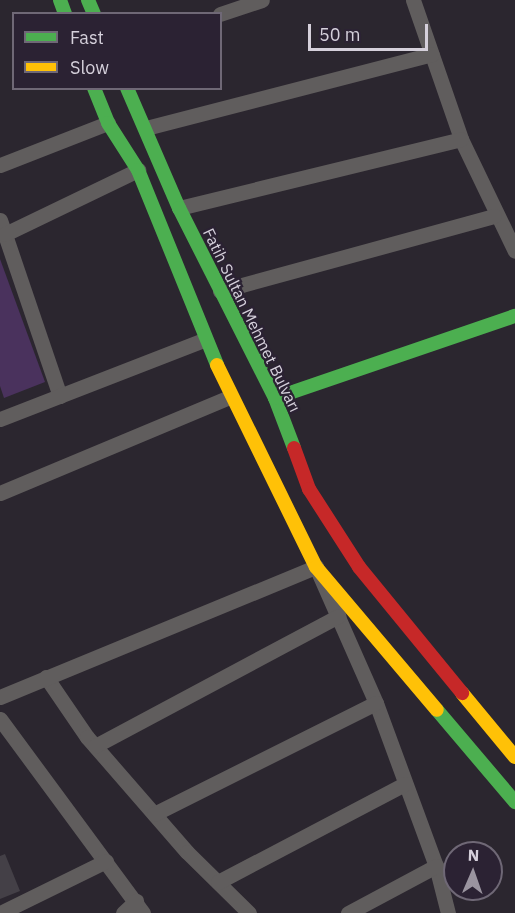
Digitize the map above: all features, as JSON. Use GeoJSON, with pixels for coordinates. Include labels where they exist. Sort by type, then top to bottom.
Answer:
{"type":"FeatureCollection","features":[{"type":"Feature","properties":{"kind":"main road"},"geometry":{"type":"LineString","coordinates":[[95,90],[108,123],[138,170],[204,340],[230,398],[316,567],[515,802]]}},
{"type":"Feature","properties":{"kind":"main road","name":"Fatih Sultan Mehmet Bulvarı"},"geometry":{"type":"LineString","coordinates":[[128,90],[179,208],[275,398],[309,489],[359,567],[515,757]]}},
{"type":"Feature","properties":{"kind":"main road"},"geometry":{"type":"LineString","coordinates":[[275,398],[515,316]]}},
{"type":"Feature","properties":{"kind":"street"},"geometry":{"type":"LineString","coordinates":[[222,13],[262,0]]}},
{"type":"Feature","properties":{"kind":"street"},"geometry":{"type":"LineString","coordinates":[[413,0],[462,139],[495,216],[515,251]]}},
{"type":"Feature","properties":{"kind":"street"},"geometry":{"type":"LineString","coordinates":[[146,128],[432,54]]}},
{"type":"Feature","properties":{"kind":"street"},"geometry":{"type":"LineString","coordinates":[[0,165],[108,123]]}},
{"type":"Feature","properties":{"kind":"street"},"geometry":{"type":"LineString","coordinates":[[179,208],[462,139]]}},
{"type":"Feature","properties":{"kind":"street"},"geometry":{"type":"LineString","coordinates":[[60,396],[2,227],[138,170]]}},
{"type":"Feature","properties":{"kind":"street"},"geometry":{"type":"LineString","coordinates":[[220,291],[495,216]]}},
{"type":"Feature","properties":{"kind":"street"},"geometry":{"type":"LineString","coordinates":[[0,419],[204,340]]}},
{"type":"Feature","properties":{"kind":"street"},"geometry":{"type":"LineString","coordinates":[[0,493],[230,398]]}},
{"type":"Feature","properties":{"kind":"street"},"geometry":{"type":"LineString","coordinates":[[0,697],[316,567],[376,703],[436,866],[448,913]]}},
{"type":"Feature","properties":{"kind":"street"},"geometry":{"type":"LineString","coordinates":[[95,746],[338,616]]}},
{"type":"Feature","properties":{"kind":"street"},"geometry":{"type":"LineString","coordinates":[[46,677],[95,746],[154,814],[249,913]]}},
{"type":"Feature","properties":{"kind":"street"},"geometry":{"type":"LineString","coordinates":[[154,814],[376,703]]}},
{"type":"Feature","properties":{"kind":"street"},"geometry":{"type":"LineString","coordinates":[[0,718],[140,907],[123,913]]}},
{"type":"Feature","properties":{"kind":"street"},"geometry":{"type":"LineString","coordinates":[[218,882],[405,784]]}},
{"type":"Feature","properties":{"kind":"street"},"geometry":{"type":"LineString","coordinates":[[0,913],[106,861]]}},
{"type":"Feature","properties":{"kind":"street"},"geometry":{"type":"LineString","coordinates":[[348,913],[436,866]]}},
{"type":"Feature","properties":{"kind":"shaded area"},"geometry":{"type":"Polygon","coordinates":[[[0,259],[45,382],[4,398],[0,386],[0,259]]]}},
{"type":"Feature","properties":{"kind":"building"},"geometry":{"type":"Polygon","coordinates":[[[5,854],[20,891],[0,899],[0,856],[5,854]]]}},
{"type":"Feature","properties":{"kind":"traffic: fast"},"geometry":{"type":"LineString","coordinates":[[60,0],[64,12]]}},
{"type":"Feature","properties":{"kind":"traffic: fast"},"geometry":{"type":"LineString","coordinates":[[88,0],[93,12]]}},
{"type":"Feature","properties":{"kind":"traffic: fast"},"geometry":{"type":"LineString","coordinates":[[95,90],[108,123],[138,170],[217,365]]}},
{"type":"Feature","properties":{"kind":"traffic: fast"},"geometry":{"type":"LineString","coordinates":[[128,90],[179,208],[275,398],[294,448]]}},
{"type":"Feature","properties":{"kind":"traffic: fast"},"geometry":{"type":"LineString","coordinates":[[275,398],[515,316]]}},
{"type":"Feature","properties":{"kind":"traffic: fast"},"geometry":{"type":"LineString","coordinates":[[437,710],[515,802]]}},
{"type":"Feature","properties":{"kind":"traffic: slow"},"geometry":{"type":"LineString","coordinates":[[217,365],[316,567],[437,710]]}},
{"type":"Feature","properties":{"kind":"traffic: slow"},"geometry":{"type":"LineString","coordinates":[[462,693],[515,757]]}},
{"type":"Feature","properties":{"kind":"traffic: jam"},"geometry":{"type":"LineString","coordinates":[[294,448],[309,489],[359,567],[462,693]]}}]}
